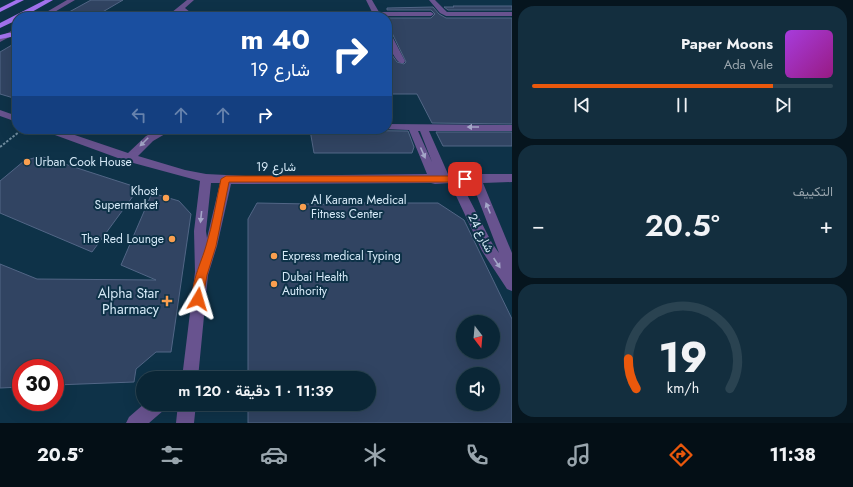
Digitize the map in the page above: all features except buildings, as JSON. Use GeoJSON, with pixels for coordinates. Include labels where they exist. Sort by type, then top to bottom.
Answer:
{"type":"FeatureCollection","features":[{"type":"Feature","properties":{"kind":"main road"},"geometry":{"type":"LineString","coordinates":[[0,10],[21,0]]}},
{"type":"Feature","properties":{"kind":"main road"},"geometry":{"type":"LineString","coordinates":[[27,12],[50,0]]}},
{"type":"Feature","properties":{"kind":"main road"},"geometry":{"type":"LineString","coordinates":[[0,26],[12,20]]}},
{"type":"Feature","properties":{"kind":"main road"},"geometry":{"type":"LineString","coordinates":[[0,38],[8,35]]}},
{"type":"Feature","properties":{"kind":"street"},"geometry":{"type":"LineString","coordinates":[[50,12],[72,0]]}},
{"type":"Feature","properties":{"kind":"street"},"geometry":{"type":"LineString","coordinates":[[176,12],[192,0]]}},
{"type":"Feature","properties":{"kind":"street"},"geometry":{"type":"LineString","coordinates":[[369,0],[375,12]]}},
{"type":"Feature","properties":{"kind":"street"},"geometry":{"type":"LineString","coordinates":[[432,0],[443,13],[512,14]]}},
{"type":"Feature","properties":{"kind":"street"},"geometry":{"type":"LineString","coordinates":[[440,0],[450,14]]}},
{"type":"Feature","properties":{"kind":"street"},"geometry":{"type":"LineString","coordinates":[[181,8],[186,12]]}},
{"type":"Feature","properties":{"kind":"street"},"geometry":{"type":"LineString","coordinates":[[392,15],[431,14]]}},
{"type":"Feature","properties":{"kind":"street"},"geometry":{"type":"LineString","coordinates":[[8,35],[12,33]]}},
{"type":"Feature","properties":{"kind":"street"},"geometry":{"type":"LineString","coordinates":[[392,44],[401,61]]}},
{"type":"Feature","properties":{"kind":"street"},"geometry":{"type":"LineString","coordinates":[[0,113],[12,117]]}},
{"type":"Feature","properties":{"kind":"street"},"geometry":{"type":"LineString","coordinates":[[392,127],[512,128]]}},
{"type":"Feature","properties":{"kind":"street"},"geometry":{"type":"LineString","coordinates":[[412,127],[445,179]]}},
{"type":"Feature","properties":{"kind":"street"},"geometry":{"type":"LineString","coordinates":[[423,127],[445,179]]}},
{"type":"Feature","properties":{"kind":"street","name":"شارع 19"},"geometry":{"type":"LineString","coordinates":[[61,134],[130,158],[173,171],[206,178],[512,178]]}},
{"type":"Feature","properties":{"kind":"street"},"geometry":{"type":"LineString","coordinates":[[130,158],[153,134]]}},
{"type":"Feature","properties":{"kind":"street"},"geometry":{"type":"LineString","coordinates":[[191,371],[201,275],[200,231],[206,178]]}},
{"type":"Feature","properties":{"kind":"street"},"geometry":{"type":"LineString","coordinates":[[201,275],[211,246],[226,179]]}},
{"type":"Feature","properties":{"kind":"street","name":"شارع 24"},"geometry":{"type":"LineString","coordinates":[[445,179],[512,284]]}},
{"type":"Feature","properties":{"kind":"street","name":"شارع 24"},"geometry":{"type":"LineString","coordinates":[[476,179],[512,270]]}},
{"type":"Feature","properties":{"kind":"street"},"geometry":{"type":"LineString","coordinates":[[135,423],[150,411]]}},
{"type":"Feature","properties":{"kind":"street"},"geometry":{"type":"LineString","coordinates":[[185,423],[186,411]]}},
{"type":"Feature","properties":{"kind":"path"},"geometry":{"type":"LineString","coordinates":[[0,147],[16,134]]}},
{"type":"Feature","properties":{"kind":"place","name":"Urban Cook House"},"geometry":{"type":"Point","coordinates":[27,162]}},
{"type":"Feature","properties":{"kind":"place","name":"Khost Supermarket"},"geometry":{"type":"Point","coordinates":[166,198]}},
{"type":"Feature","properties":{"kind":"place","name":"Al Karama Medical Fitness Center"},"geometry":{"type":"Point","coordinates":[303,207]}},
{"type":"Feature","properties":{"kind":"place","name":"The Red Lounge"},"geometry":{"type":"Point","coordinates":[172,239]}},
{"type":"Feature","properties":{"kind":"place","name":"Express medical Typing"},"geometry":{"type":"Point","coordinates":[274,256]}},
{"type":"Feature","properties":{"kind":"place","name":"Dubai Health Authority"},"geometry":{"type":"Point","coordinates":[274,284]}},
{"type":"Feature","properties":{"kind":"place","name":"Alpha Star Pharmacy"},"geometry":{"type":"Point","coordinates":[167,301]}},
{"type":"Feature","properties":{"kind":"route"},"geometry":{"type":"LineString","coordinates":[[198,299],[201,275],[215,233],[226,179],[465,179]]}}]}
